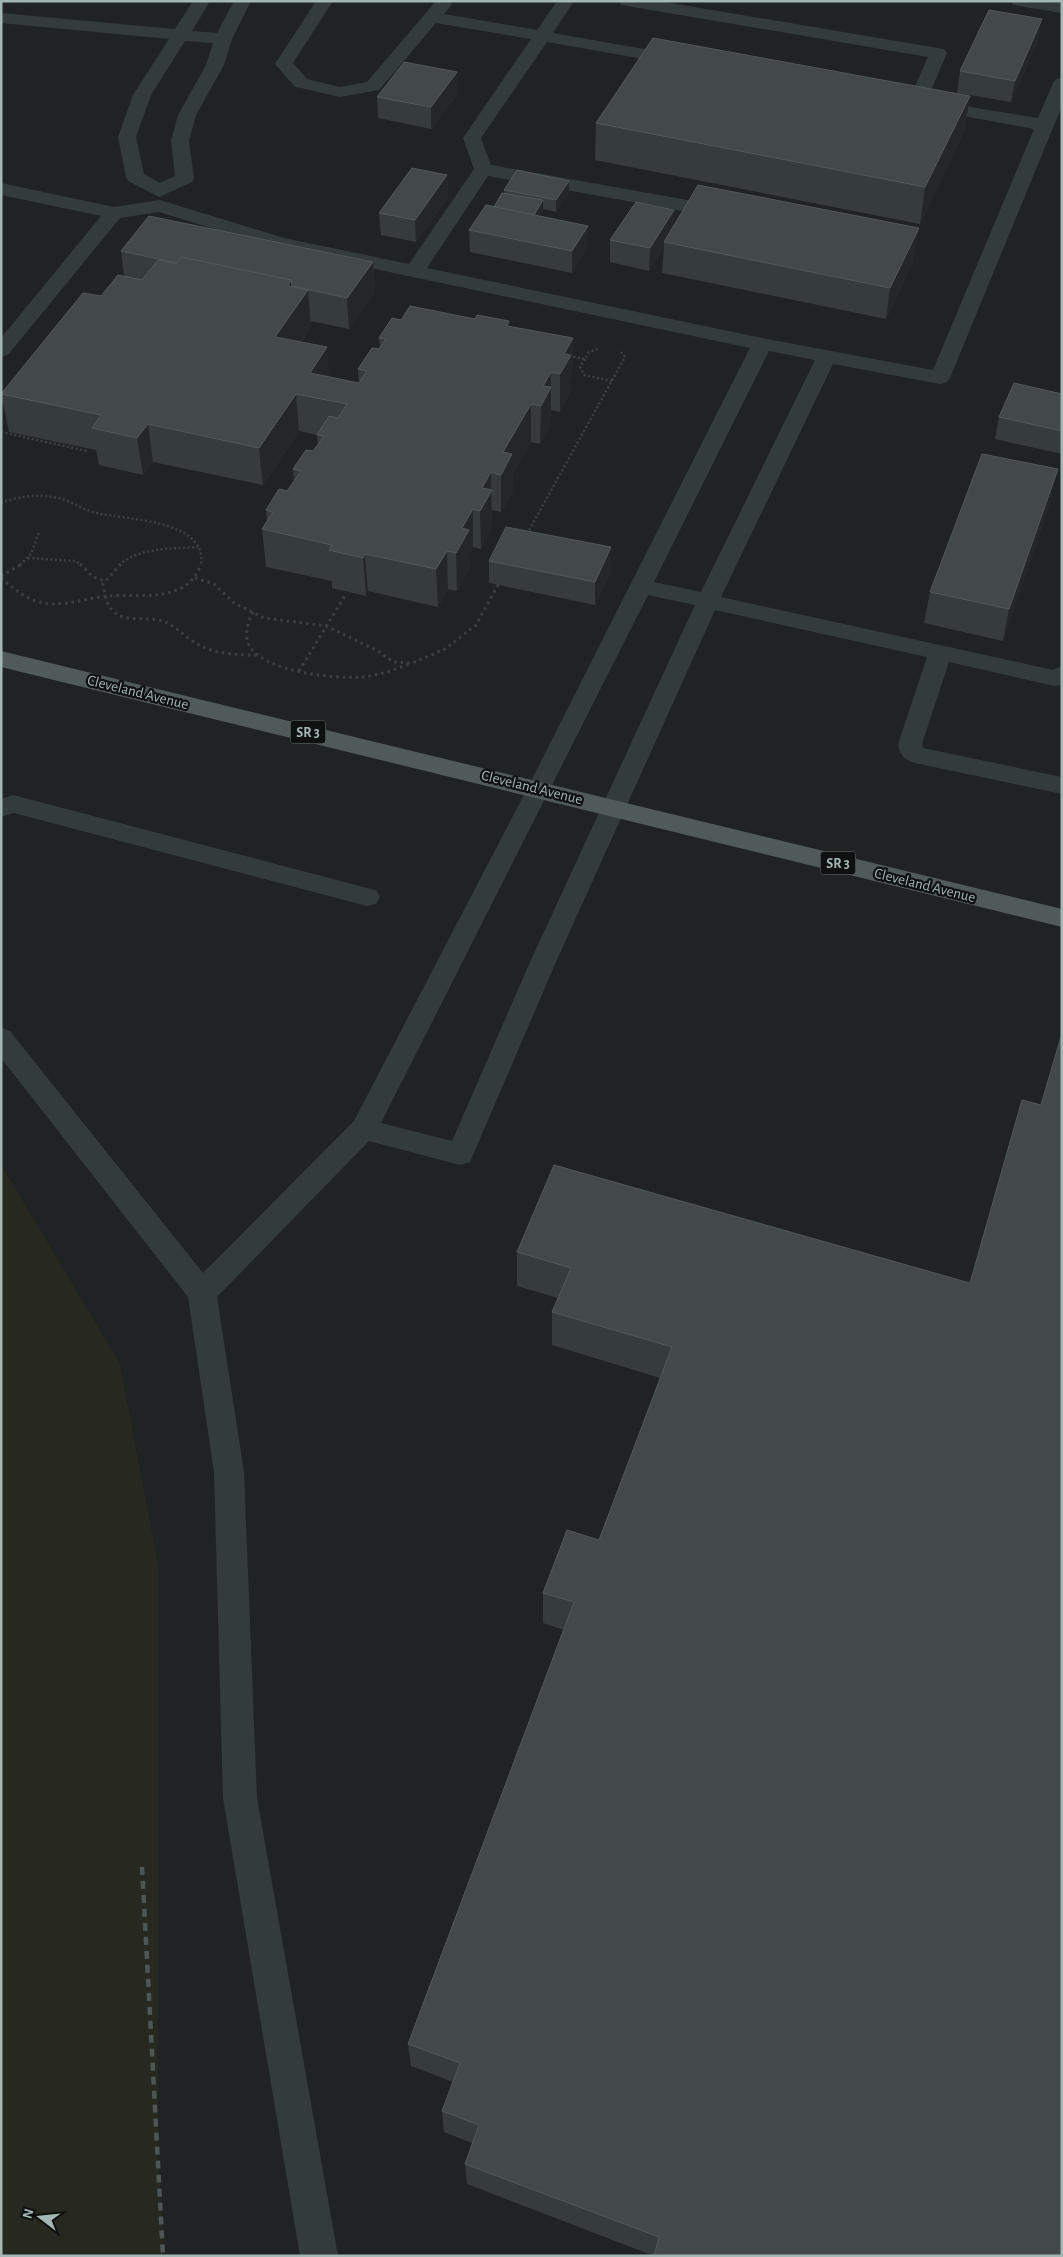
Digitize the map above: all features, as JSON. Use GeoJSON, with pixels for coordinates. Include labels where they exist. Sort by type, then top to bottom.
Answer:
{"type":"FeatureCollection","features":[{"type":"Feature","properties":{"kind":"main road","name":"Cleveland Avenue"},"geometry":{"type":"LineString","coordinates":[[1,659],[540,789],[1062,918]]}},
{"type":"Feature","properties":{"kind":"lane"},"geometry":{"type":"LineString","coordinates":[[202,1],[142,95],[127,137],[135,177],[160,198],[280,243],[762,344],[940,378],[1062,83]]}},
{"type":"Feature","properties":{"kind":"lane"},"geometry":{"type":"LineString","coordinates":[[1,189],[114,213],[160,198],[185,178],[180,141],[187,115],[215,65],[224,39],[243,1]]}},
{"type":"Feature","properties":{"kind":"lane"},"geometry":{"type":"LineString","coordinates":[[325,1],[284,64],[301,83],[340,92],[373,86],[433,18],[445,1]]}},
{"type":"Feature","properties":{"kind":"lane"},"geometry":{"type":"LineString","coordinates":[[483,168],[472,138],[566,1]]}},
{"type":"Feature","properties":{"kind":"lane"},"geometry":{"type":"LineString","coordinates":[[627,1],[938,53],[918,102]]}},
{"type":"Feature","properties":{"kind":"lane"},"geometry":{"type":"LineString","coordinates":[[1019,1],[1062,8]]}},
{"type":"Feature","properties":{"kind":"lane"},"geometry":{"type":"LineString","coordinates":[[1,18],[224,39]]}},
{"type":"Feature","properties":{"kind":"lane"},"geometry":{"type":"LineString","coordinates":[[433,18],[696,63]]}},
{"type":"Feature","properties":{"kind":"lane"},"geometry":{"type":"LineString","coordinates":[[898,99],[1044,125]]}},
{"type":"Feature","properties":{"kind":"lane"},"geometry":{"type":"LineString","coordinates":[[483,168],[736,215]]}},
{"type":"Feature","properties":{"kind":"lane"},"geometry":{"type":"LineString","coordinates":[[414,272],[483,168]]}},
{"type":"Feature","properties":{"kind":"lane"},"geometry":{"type":"LineString","coordinates":[[1,351],[114,213]]}},
{"type":"Feature","properties":{"kind":"lane"},"geometry":{"type":"LineString","coordinates":[[202,1293],[364,1129],[540,789],[762,344]]}},
{"type":"Feature","properties":{"kind":"lane"},"geometry":{"type":"LineString","coordinates":[[364,1129],[460,1154],[543,962],[708,601],[827,356]]}},
{"type":"Feature","properties":{"kind":"lane"},"geometry":{"type":"LineString","coordinates":[[641,586],[1054,678],[1061,676]]}},
{"type":"Feature","properties":{"kind":"lane"},"geometry":{"type":"LineString","coordinates":[[940,653],[910,744],[911,751],[915,755],[1062,786]]}},
{"type":"Feature","properties":{"kind":"lane"},"geometry":{"type":"LineString","coordinates":[[1,808],[13,804],[367,896]]}},
{"type":"Feature","properties":{"kind":"lane"},"geometry":{"type":"LineString","coordinates":[[1,1038],[202,1293],[229,1472],[240,1798],[319,2256]]}},
{"type":"Feature","properties":{"kind":"path"},"geometry":{"type":"LineString","coordinates":[[606,349],[599,348],[589,352],[580,367],[584,375],[612,381]]}},
{"type":"Feature","properties":{"kind":"path"},"geometry":{"type":"LineString","coordinates":[[525,538],[625,358],[621,352],[613,350]]}},
{"type":"Feature","properties":{"kind":"path"},"geometry":{"type":"LineString","coordinates":[[566,355],[585,359]]}},
{"type":"Feature","properties":{"kind":"path"},"geometry":{"type":"LineString","coordinates":[[1,432],[87,451]]}},
{"type":"Feature","properties":{"kind":"path"},"geometry":{"type":"LineString","coordinates":[[1,503],[23,497],[44,496],[62,499],[99,514],[158,522],[180,530],[198,547],[202,562],[195,578],[187,585],[159,596],[105,597],[62,604],[42,603],[22,597],[1,577],[23,565],[35,548],[39,532]]}},
{"type":"Feature","properties":{"kind":"path"},"geometry":{"type":"LineString","coordinates":[[198,547],[152,549],[137,553],[119,564],[103,584],[108,605],[117,614],[127,618],[160,620],[174,625],[201,646],[244,655],[261,655]]}},
{"type":"Feature","properties":{"kind":"path"},"geometry":{"type":"LineString","coordinates":[[28,558],[76,561],[86,568],[93,577],[105,581]]}},
{"type":"Feature","properties":{"kind":"path"},"geometry":{"type":"LineString","coordinates":[[195,578],[214,584],[234,603],[264,618],[326,626],[378,650],[393,662],[412,663]]}},
{"type":"Feature","properties":{"kind":"path"},"geometry":{"type":"LineString","coordinates":[[253,612],[248,622],[247,638],[252,649],[261,655],[287,668],[312,674],[359,677],[386,673],[446,649],[476,625],[500,581]]}},
{"type":"Feature","properties":{"kind":"path"},"geometry":{"type":"LineString","coordinates":[[299,671],[346,594]]}},
{"type":"Feature","properties":{"kind":"shaded area"},"geometry":{"type":"Polygon","coordinates":[[[1,1],[1062,1],[1062,2256],[165,2256],[158,2148],[158,1563],[120,1363],[1,1164],[1,1]]]}},
{"type":"Feature","properties":{"kind":"shaded area"},"geometry":{"type":"Polygon","coordinates":[[[1,1164],[120,1363],[158,1563],[158,2148],[165,2256],[1,2256],[1,1164]]]}},
{"type":"Feature","properties":{"kind":"building"},"geometry":{"type":"Polygon","coordinates":[[[989,10],[1042,19],[1015,81],[960,71],[989,10]]]}},
{"type":"Feature","properties":{"kind":"building"},"geometry":{"type":"Polygon","coordinates":[[[653,38],[970,96],[925,187],[596,123],[653,38]]]}},
{"type":"Feature","properties":{"kind":"building"},"geometry":{"type":"Polygon","coordinates":[[[404,62],[457,72],[431,107],[377,97],[404,62]]]}},
{"type":"Feature","properties":{"kind":"building"},"geometry":{"type":"Polygon","coordinates":[[[412,168],[447,175],[415,220],[379,213],[412,168]]]}},
{"type":"Feature","properties":{"kind":"building"},"geometry":{"type":"Polygon","coordinates":[[[517,170],[569,181],[556,200],[504,190],[517,170]]]}},
{"type":"Feature","properties":{"kind":"building"},"geometry":{"type":"Polygon","coordinates":[[[698,185],[919,228],[890,288],[664,242],[698,185]]]}},
{"type":"Feature","properties":{"kind":"building"},"geometry":{"type":"Polygon","coordinates":[[[502,193],[543,200],[534,215],[494,207],[502,193]]]}},
{"type":"Feature","properties":{"kind":"building"},"geometry":{"type":"Polygon","coordinates":[[[636,202],[674,210],[650,248],[610,240],[636,202]]]}},
{"type":"Feature","properties":{"kind":"building"},"geometry":{"type":"Polygon","coordinates":[[[486,205],[588,226],[572,251],[469,230],[486,205]]]}},
{"type":"Feature","properties":{"kind":"building"},"geometry":{"type":"Polygon","coordinates":[[[149,216],[373,262],[347,298],[292,286],[291,280],[181,257],[177,263],[121,251],[149,216]]]}},
{"type":"Feature","properties":{"kind":"building"},"geometry":{"type":"Polygon","coordinates":[[[181,257],[291,280],[288,286],[308,290],[275,337],[327,347],[310,373],[359,383],[367,371],[358,369],[372,348],[379,349],[386,339],[379,338],[392,318],[401,320],[410,306],[475,319],[477,315],[509,321],[507,326],[573,338],[564,354],[571,355],[560,374],[551,372],[543,386],[551,387],[541,406],[531,404],[503,452],[512,454],[501,475],[491,472],[482,488],[492,490],[480,511],[473,509],[462,528],[469,530],[456,553],[447,551],[436,569],[365,554],[363,558],[329,550],[332,545],[262,529],[273,512],[266,510],[279,489],[287,491],[301,471],[293,469],[306,450],[313,451],[324,436],[317,435],[329,416],[338,418],[347,404],[296,394],[259,448],[148,424],[137,438],[92,428],[101,415],[1,394],[83,293],[101,296],[118,275],[142,280],[158,260],[176,264],[181,257]]]}},
{"type":"Feature","properties":{"kind":"building"},"geometry":{"type":"Polygon","coordinates":[[[1014,383],[1062,394],[1062,431],[999,417],[1014,383]]]}},
{"type":"Feature","properties":{"kind":"building"},"geometry":{"type":"Polygon","coordinates":[[[982,454],[1058,469],[1009,609],[930,592],[982,454]]]}},
{"type":"Feature","properties":{"kind":"building"},"geometry":{"type":"Polygon","coordinates":[[[506,527],[611,547],[595,582],[489,561],[506,527]]]}},
{"type":"Feature","properties":{"kind":"building"},"geometry":{"type":"Polygon","coordinates":[[[1062,1033],[1062,2256],[654,2256],[659,2237],[465,2164],[479,2125],[442,2111],[460,2063],[408,2044],[574,1602],[543,1593],[567,1530],[599,1540],[672,1347],[552,1312],[571,1268],[517,1252],[554,1165],[970,1283],[1022,1100],[1041,1105],[1062,1033]]]}},
{"type":"Feature","properties":{"kind":"railway"},"geometry":{"type":"LineString","coordinates":[[142,1867],[163,2256]]}}]}
